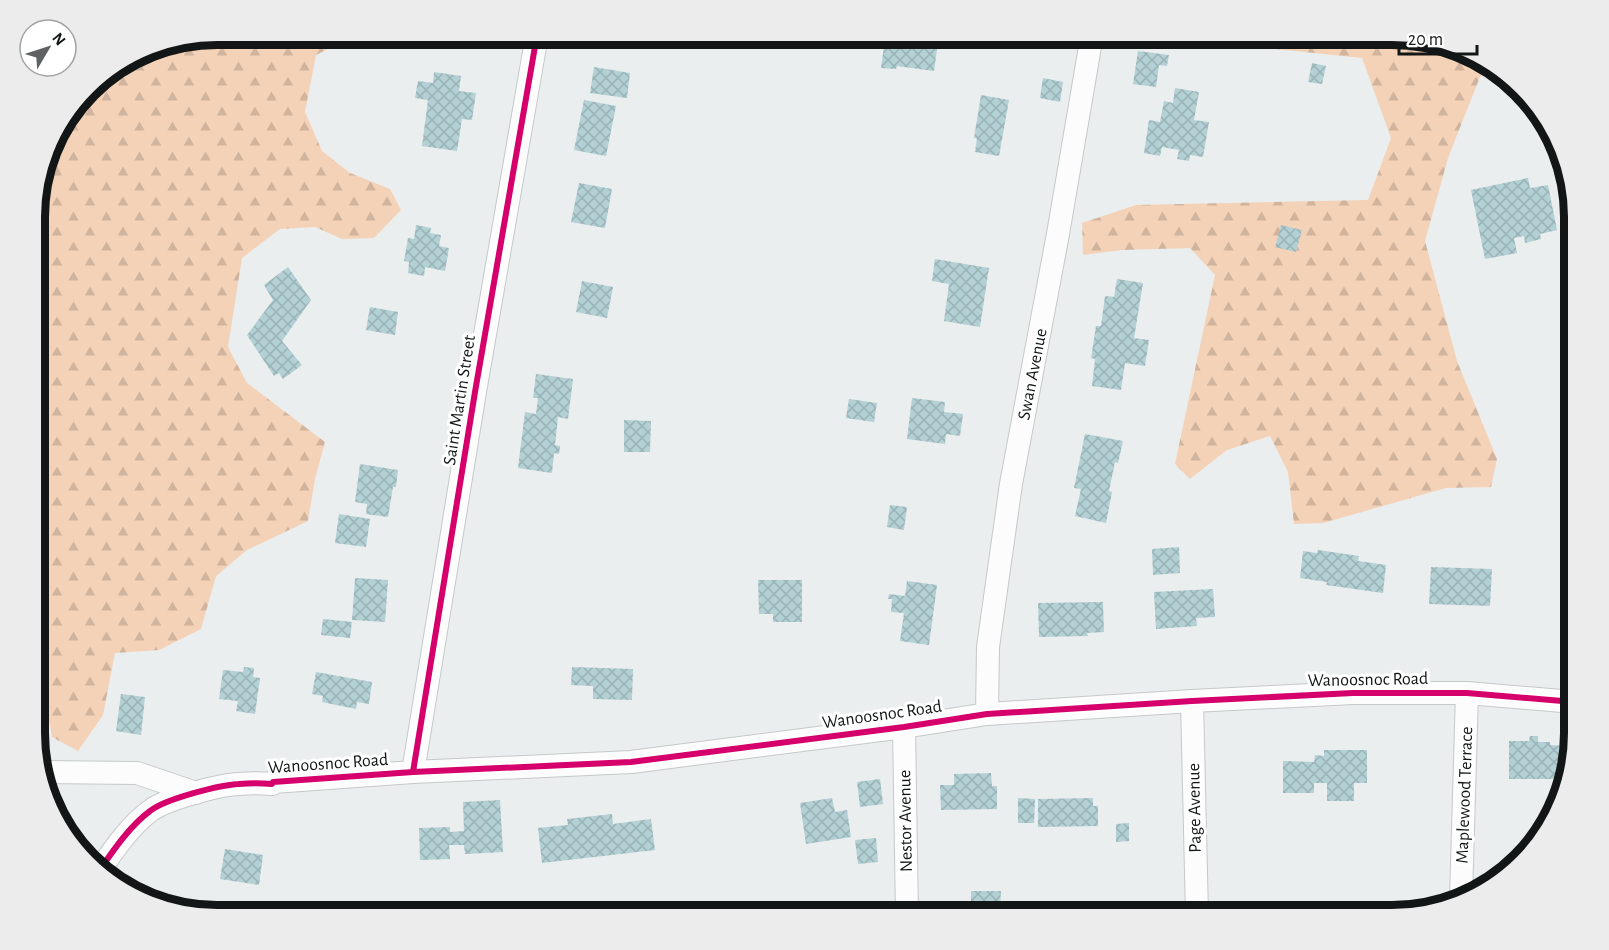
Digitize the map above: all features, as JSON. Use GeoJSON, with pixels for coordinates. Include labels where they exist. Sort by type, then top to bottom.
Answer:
{"type":"FeatureCollection","features":[{"type":"Feature","properties":{"kind":"street","name":"Saint Martin Street"},"geometry":{"type":"LineString","coordinates":[[413,772],[535,45]]}},
{"type":"Feature","properties":{"kind":"street","name":"Swan Avenue"},"geometry":{"type":"LineString","coordinates":[[987,714],[988,647],[1011,484],[1058,234],[1090,45]]}},
{"type":"Feature","properties":{"kind":"street","name":"Wanoosnoc Road"},"geometry":{"type":"LineString","coordinates":[[105,863],[141,818],[152,809],[196,793],[237,784],[272,784],[273,782],[413,772],[631,762],[987,714],[1191,701],[1353,693],[1467,693],[1564,701]]}},
{"type":"Feature","properties":{"kind":"street","name":"Maplewood Terrace"},"geometry":{"type":"LineString","coordinates":[[1461,890],[1467,693]]}},
{"type":"Feature","properties":{"kind":"street","name":"Page Avenue"},"geometry":{"type":"LineString","coordinates":[[1191,701],[1197,905]]}},
{"type":"Feature","properties":{"kind":"street","name":"Nestor Avenue"},"geometry":{"type":"LineString","coordinates":[[904,727],[906,905]]}},
{"type":"Feature","properties":{"kind":"street"},"geometry":{"type":"LineString","coordinates":[[50,772],[137,773],[196,793]]}},
{"type":"Feature","properties":{"kind":"green space"},"geometry":{"type":"Polygon","coordinates":[[[336,45],[316,55],[305,112],[322,151],[350,173],[390,189],[401,210],[374,238],[342,239],[315,227],[280,229],[242,258],[228,347],[247,383],[325,442],[315,479],[308,521],[247,550],[216,576],[201,629],[159,650],[115,653],[103,715],[78,751],[52,737],[45,696],[45,217],[46,195],[58,151],[74,121],[104,88],[131,68],[162,54],[195,46],[336,45]]]}},
{"type":"Feature","properties":{"kind":"green space"},"geometry":{"type":"Polygon","coordinates":[[[394,45],[479,45],[474,48],[394,45]]]}},
{"type":"Feature","properties":{"kind":"green space"},"geometry":{"type":"Polygon","coordinates":[[[1237,45],[1414,46],[1458,58],[1484,72],[1480,77],[1448,158],[1425,241],[1457,361],[1497,459],[1491,487],[1446,488],[1323,523],[1294,524],[1288,472],[1270,436],[1227,450],[1190,479],[1175,464],[1215,275],[1190,248],[1122,250],[1083,255],[1082,223],[1136,205],[1368,200],[1391,138],[1362,58],[1237,45]]]}},
{"type":"Feature","properties":{"kind":"building"},"geometry":{"type":"Polygon","coordinates":[[[884,45],[938,45],[934,71],[897,66],[896,69],[881,68],[884,45]]]}},
{"type":"Feature","properties":{"kind":"building"},"geometry":{"type":"Polygon","coordinates":[[[1138,51],[1169,55],[1167,66],[1159,65],[1156,87],[1133,84],[1138,51]]]}},
{"type":"Feature","properties":{"kind":"building"},"geometry":{"type":"Polygon","coordinates":[[[1312,63],[1326,66],[1322,84],[1308,82],[1312,63]]]}},
{"type":"Feature","properties":{"kind":"building"},"geometry":{"type":"Polygon","coordinates":[[[594,67],[630,73],[627,98],[590,93],[594,67]]]}},
{"type":"Feature","properties":{"kind":"building"},"geometry":{"type":"Polygon","coordinates":[[[434,72],[461,76],[459,91],[476,93],[472,120],[462,119],[457,151],[422,146],[428,100],[415,98],[418,81],[433,83],[434,72]]]}},
{"type":"Feature","properties":{"kind":"building"},"geometry":{"type":"Polygon","coordinates":[[[1043,78],[1063,82],[1060,102],[1040,98],[1043,78]]]}},
{"type":"Feature","properties":{"kind":"building"},"geometry":{"type":"Polygon","coordinates":[[[1175,88],[1199,92],[1194,120],[1209,122],[1203,157],[1190,155],[1189,161],[1177,159],[1179,150],[1162,147],[1160,156],[1144,153],[1149,120],[1160,122],[1164,101],[1173,103],[1175,88]]]}},
{"type":"Feature","properties":{"kind":"building"},"geometry":{"type":"Polygon","coordinates":[[[981,95],[1009,100],[999,156],[975,152],[977,138],[974,138],[981,95]]]}},
{"type":"Feature","properties":{"kind":"building"},"geometry":{"type":"Polygon","coordinates":[[[584,100],[616,106],[606,156],[574,150],[584,100]]]}},
{"type":"Feature","properties":{"kind":"building"},"geometry":{"type":"Polygon","coordinates":[[[1528,178],[1530,188],[1548,185],[1557,230],[1540,234],[1541,239],[1525,243],[1524,236],[1514,238],[1517,253],[1485,259],[1471,190],[1528,178]]]}},
{"type":"Feature","properties":{"kind":"building"},"geometry":{"type":"Polygon","coordinates":[[[579,183],[612,189],[605,228],[571,222],[579,183]]]}},
{"type":"Feature","properties":{"kind":"building"},"geometry":{"type":"Polygon","coordinates":[[[416,225],[431,228],[430,233],[441,235],[439,246],[449,248],[445,271],[425,267],[424,276],[408,273],[409,262],[404,261],[408,238],[414,239],[416,225]]]}},
{"type":"Feature","properties":{"kind":"building"},"geometry":{"type":"Polygon","coordinates":[[[1281,225],[1302,230],[1296,252],[1275,247],[1281,225]]]}},
{"type":"Feature","properties":{"kind":"building"},"geometry":{"type":"Polygon","coordinates":[[[935,259],[989,268],[980,327],[944,321],[949,284],[932,281],[935,259]]]}},
{"type":"Feature","properties":{"kind":"building"},"geometry":{"type":"Polygon","coordinates":[[[288,267],[311,300],[282,341],[302,365],[283,379],[279,373],[274,376],[247,335],[273,300],[264,285],[288,267]]]}},
{"type":"Feature","properties":{"kind":"building"},"geometry":{"type":"Polygon","coordinates":[[[1117,279],[1143,283],[1134,338],[1149,340],[1145,366],[1125,363],[1121,390],[1092,386],[1095,359],[1091,358],[1096,326],[1101,326],[1105,296],[1114,297],[1117,279]]]}},
{"type":"Feature","properties":{"kind":"building"},"geometry":{"type":"Polygon","coordinates":[[[582,281],[613,287],[607,318],[576,312],[582,281]]]}},
{"type":"Feature","properties":{"kind":"building"},"geometry":{"type":"Polygon","coordinates":[[[370,307],[398,312],[395,335],[366,330],[370,307]]]}},
{"type":"Feature","properties":{"kind":"building"},"geometry":{"type":"Polygon","coordinates":[[[536,374],[573,379],[568,419],[558,417],[555,445],[560,446],[559,454],[554,453],[552,473],[518,468],[525,412],[536,414],[538,398],[533,398],[536,374]]]}},
{"type":"Feature","properties":{"kind":"building"},"geometry":{"type":"Polygon","coordinates":[[[912,398],[945,402],[944,412],[963,414],[960,436],[946,434],[945,444],[907,439],[912,398]]]}},
{"type":"Feature","properties":{"kind":"building"},"geometry":{"type":"Polygon","coordinates":[[[849,399],[877,403],[874,422],[846,418],[849,399]]]}},
{"type":"Feature","properties":{"kind":"building"},"geometry":{"type":"Polygon","coordinates":[[[624,420],[651,421],[650,452],[624,452],[624,420]]]}},
{"type":"Feature","properties":{"kind":"building"},"geometry":{"type":"Polygon","coordinates":[[[1085,434],[1123,441],[1118,463],[1115,462],[1106,523],[1075,516],[1081,489],[1074,488],[1085,434]]]}},
{"type":"Feature","properties":{"kind":"building"},"geometry":{"type":"Polygon","coordinates":[[[360,464],[398,470],[388,517],[366,514],[367,504],[355,502],[360,464]]]}},
{"type":"Feature","properties":{"kind":"building"},"geometry":{"type":"Polygon","coordinates":[[[890,505],[907,507],[904,530],[887,527],[890,505]]]}},
{"type":"Feature","properties":{"kind":"building"},"geometry":{"type":"Polygon","coordinates":[[[339,514],[370,519],[366,547],[335,543],[339,514]]]}},
{"type":"Feature","properties":{"kind":"building"},"geometry":{"type":"Polygon","coordinates":[[[1179,547],[1180,573],[1153,575],[1152,549],[1179,547]]]}},
{"type":"Feature","properties":{"kind":"building"},"geometry":{"type":"Polygon","coordinates":[[[1318,550],[1359,556],[1358,561],[1386,565],[1383,593],[1326,585],[1327,582],[1300,578],[1303,551],[1317,553],[1318,550]]]}},
{"type":"Feature","properties":{"kind":"building"},"geometry":{"type":"Polygon","coordinates":[[[1431,567],[1492,569],[1490,606],[1429,604],[1431,567]]]}},
{"type":"Feature","properties":{"kind":"building"},"geometry":{"type":"Polygon","coordinates":[[[355,578],[388,580],[385,622],[352,620],[355,578]]]}},
{"type":"Feature","properties":{"kind":"building"},"geometry":{"type":"Polygon","coordinates":[[[758,580],[802,580],[802,622],[773,622],[773,614],[759,614],[758,580]]]}},
{"type":"Feature","properties":{"kind":"building"},"geometry":{"type":"Polygon","coordinates":[[[907,581],[937,585],[929,645],[900,641],[904,613],[891,612],[892,599],[888,599],[889,594],[905,596],[907,581]]]}},
{"type":"Feature","properties":{"kind":"building"},"geometry":{"type":"Polygon","coordinates":[[[1213,589],[1215,617],[1196,618],[1197,626],[1156,629],[1154,592],[1213,589]]]}},
{"type":"Feature","properties":{"kind":"building"},"geometry":{"type":"Polygon","coordinates":[[[1103,602],[1104,632],[1087,633],[1088,636],[1039,637],[1038,603],[1103,602]]]}},
{"type":"Feature","properties":{"kind":"building"},"geometry":{"type":"Polygon","coordinates":[[[323,619],[352,622],[350,638],[321,635],[323,619]]]}},
{"type":"Feature","properties":{"kind":"building"},"geometry":{"type":"Polygon","coordinates":[[[244,667],[254,668],[253,677],[260,678],[255,714],[236,711],[238,701],[219,699],[223,670],[243,672],[244,667]]]}},
{"type":"Feature","properties":{"kind":"building"},"geometry":{"type":"Polygon","coordinates":[[[572,667],[633,669],[632,700],[593,699],[593,686],[571,685],[572,667]]]}},
{"type":"Feature","properties":{"kind":"building"},"geometry":{"type":"Polygon","coordinates":[[[316,672],[372,682],[369,704],[357,702],[356,709],[322,702],[323,696],[312,694],[316,672]]]}},
{"type":"Feature","properties":{"kind":"building"},"geometry":{"type":"Polygon","coordinates":[[[121,694],[145,697],[141,735],[116,731],[121,694]]]}},
{"type":"Feature","properties":{"kind":"building"},"geometry":{"type":"Polygon","coordinates":[[[1530,736],[1538,736],[1538,742],[1564,746],[1558,779],[1509,779],[1509,741],[1529,741],[1530,736]]]}},
{"type":"Feature","properties":{"kind":"building"},"geometry":{"type":"Polygon","coordinates":[[[1324,750],[1367,750],[1367,783],[1354,783],[1354,801],[1327,801],[1327,783],[1314,783],[1314,793],[1283,793],[1283,761],[1314,762],[1315,755],[1324,756],[1324,750]]]}},
{"type":"Feature","properties":{"kind":"building"},"geometry":{"type":"Polygon","coordinates":[[[991,773],[992,786],[997,786],[997,809],[941,810],[940,785],[954,785],[954,774],[991,773]]]}},
{"type":"Feature","properties":{"kind":"building"},"geometry":{"type":"Polygon","coordinates":[[[880,779],[883,804],[860,807],[857,782],[880,779]]]}},
{"type":"Feature","properties":{"kind":"building"},"geometry":{"type":"Polygon","coordinates":[[[832,798],[835,812],[847,810],[851,837],[806,844],[800,803],[832,798]]]}},
{"type":"Feature","properties":{"kind":"building"},"geometry":{"type":"Polygon","coordinates":[[[1018,798],[1035,799],[1034,823],[1018,823],[1018,798]]]}},
{"type":"Feature","properties":{"kind":"building"},"geometry":{"type":"Polygon","coordinates":[[[1093,798],[1093,806],[1098,806],[1098,826],[1038,827],[1038,799],[1093,798]]]}},
{"type":"Feature","properties":{"kind":"building"},"geometry":{"type":"Polygon","coordinates":[[[500,800],[503,852],[465,854],[464,845],[449,845],[450,859],[420,860],[419,828],[450,827],[450,832],[464,831],[463,802],[500,800]]]}},
{"type":"Feature","properties":{"kind":"building"},"geometry":{"type":"Polygon","coordinates":[[[612,814],[613,824],[651,819],[655,850],[542,863],[538,828],[568,825],[567,819],[612,814]]]}},
{"type":"Feature","properties":{"kind":"building"},"geometry":{"type":"Polygon","coordinates":[[[1129,823],[1129,841],[1116,842],[1116,824],[1129,823]]]}},
{"type":"Feature","properties":{"kind":"building"},"geometry":{"type":"Polygon","coordinates":[[[876,838],[878,862],[858,864],[855,840],[876,838]]]}},
{"type":"Feature","properties":{"kind":"building"},"geometry":{"type":"Polygon","coordinates":[[[225,849],[263,855],[259,885],[220,879],[225,849]]]}},
{"type":"Feature","properties":{"kind":"building"},"geometry":{"type":"Polygon","coordinates":[[[971,891],[1001,891],[1000,905],[971,905],[971,891]]]}},
{"type":"Feature","properties":{"kind":"cycle path"},"geometry":{"type":"LineString","coordinates":[[413,772],[475,392],[535,45]]}},
{"type":"Feature","properties":{"kind":"cycle path"},"geometry":{"type":"LineString","coordinates":[[105,863],[129,830],[157,806],[179,797],[230,785],[272,784],[273,782],[413,772],[631,762],[987,714],[1192,701],[1353,693],[1467,693],[1564,701]]}}]}
